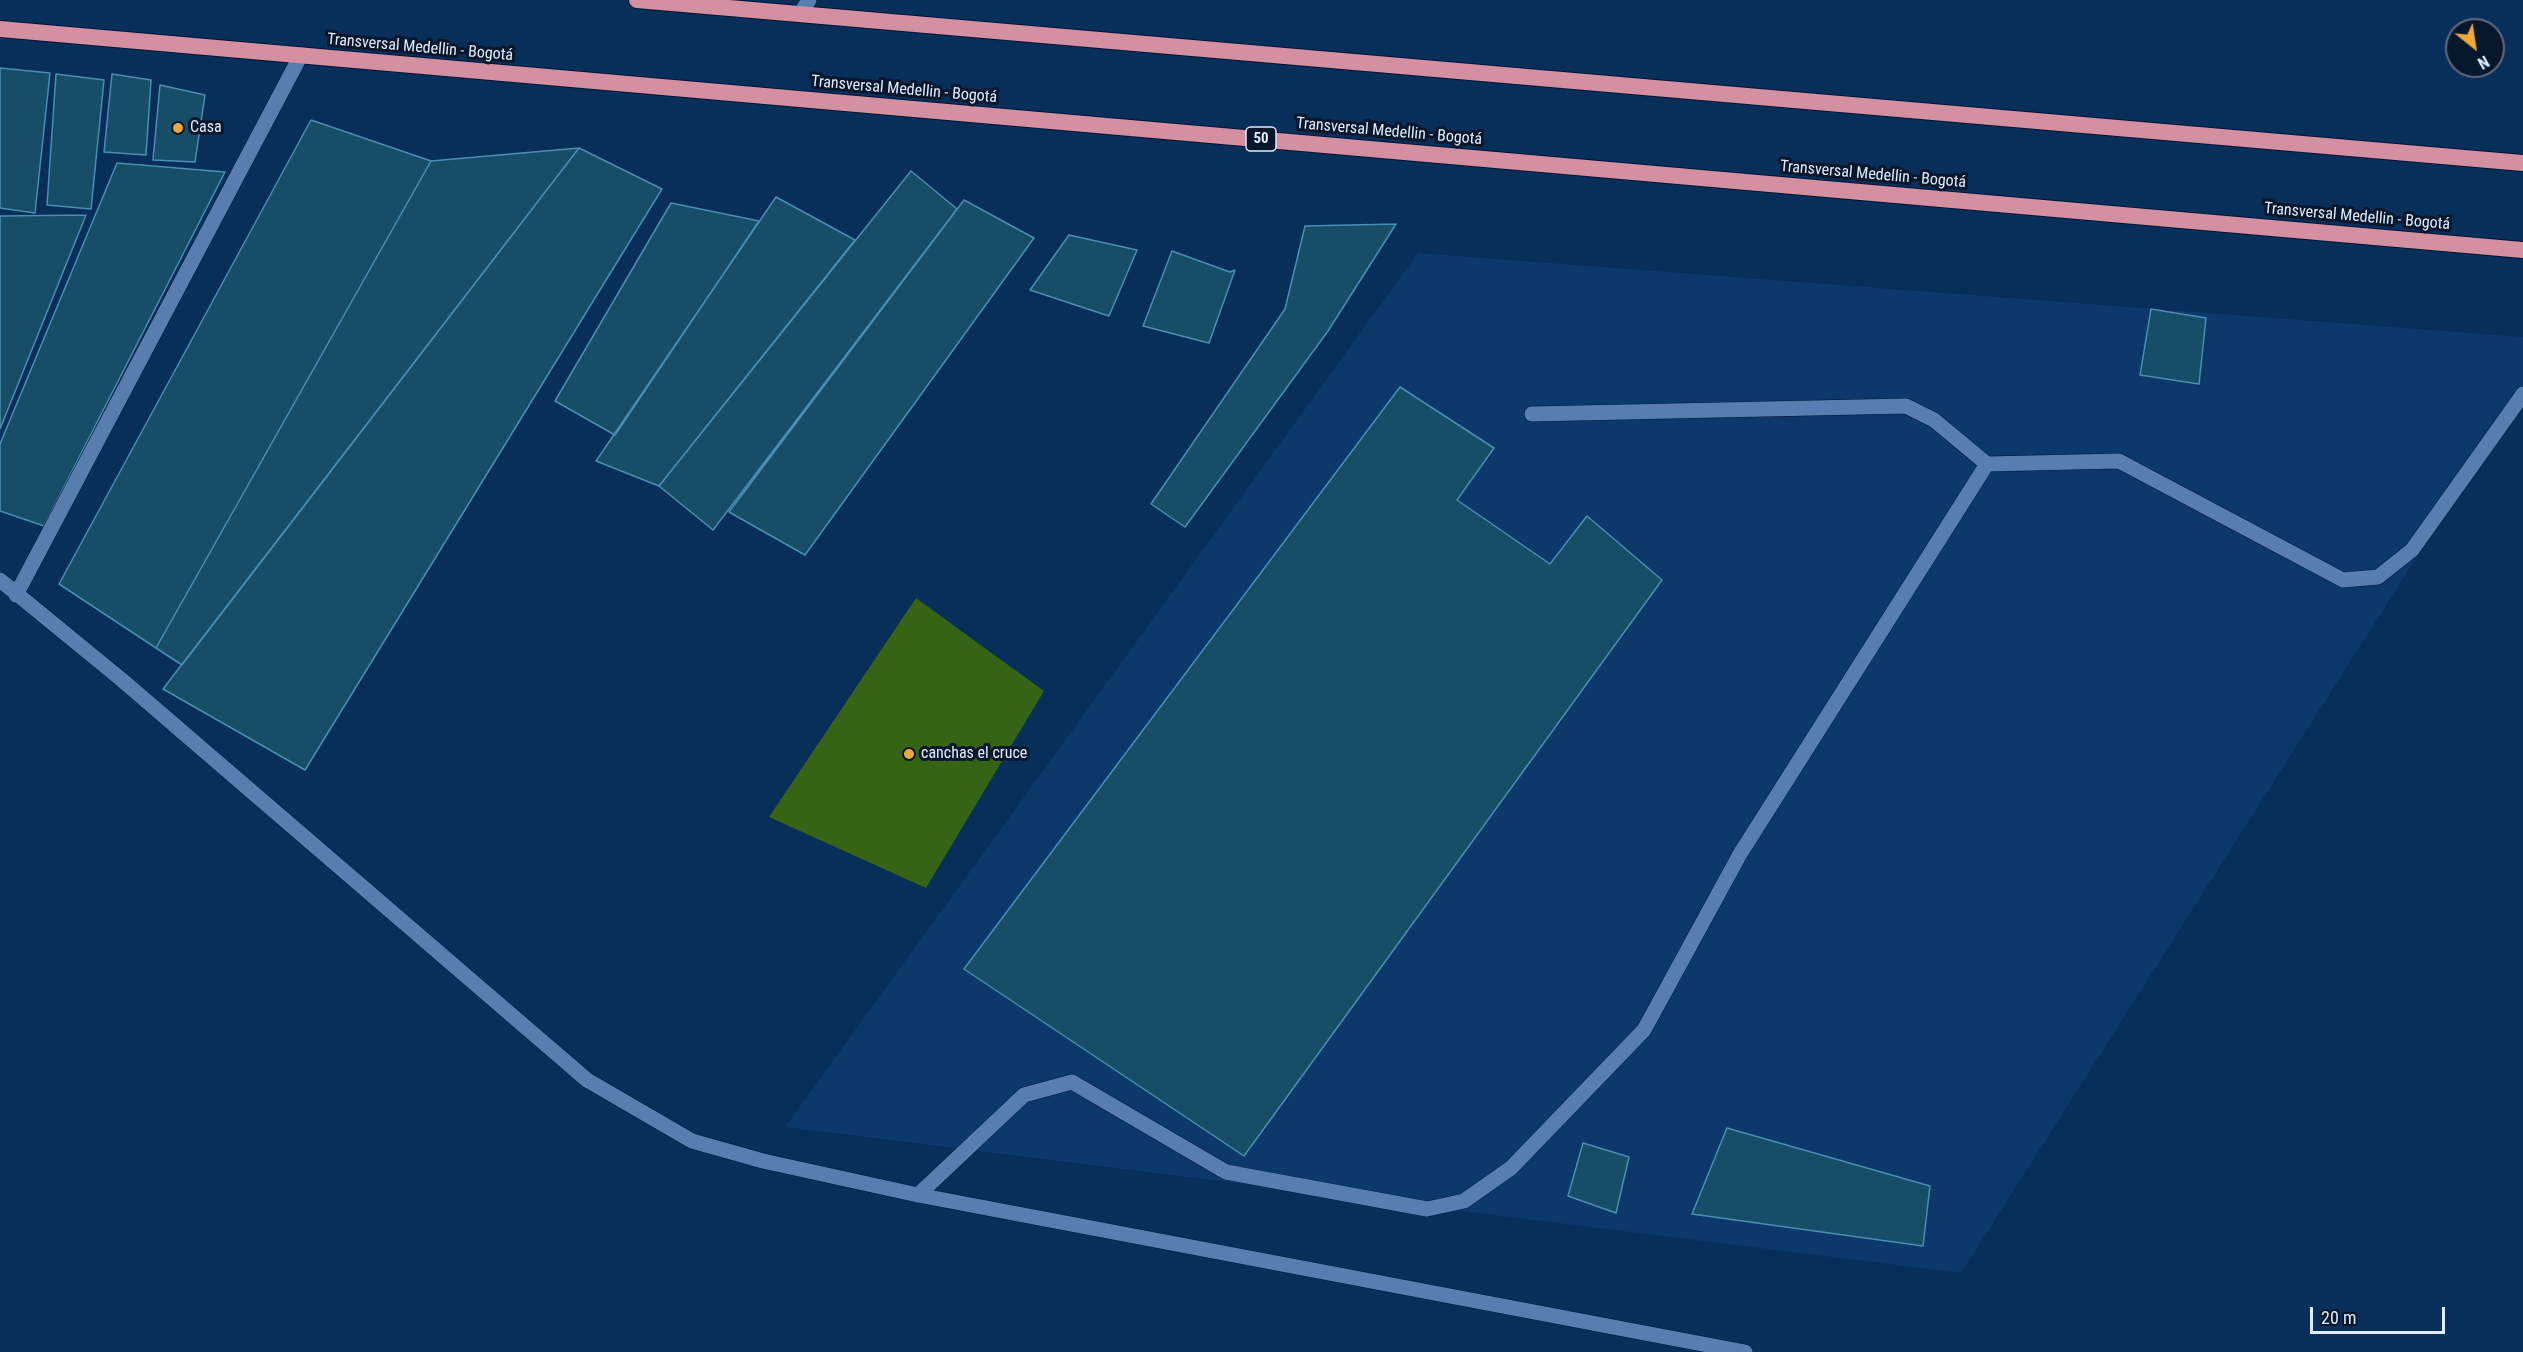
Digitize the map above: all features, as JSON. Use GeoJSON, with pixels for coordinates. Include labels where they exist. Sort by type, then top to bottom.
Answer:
{"type":"FeatureCollection","features":[{"type":"Feature","properties":{"kind":"highway"},"geometry":{"type":"LineString","coordinates":[[637,0],[804,7],[2523,163]]}},
{"type":"Feature","properties":{"kind":"highway","name":"Transversal Medellin - Bogotá"},"geometry":{"type":"LineString","coordinates":[[0,29],[2523,250]]}},
{"type":"Feature","properties":{"kind":"street"},"geometry":{"type":"LineString","coordinates":[[16,595],[301,55]]}},
{"type":"Feature","properties":{"kind":"street"},"geometry":{"type":"LineString","coordinates":[[1532,414],[1906,406],[1934,420],[1987,464],[2119,461],[2343,580],[2378,577],[2412,550],[2523,394]]}},
{"type":"Feature","properties":{"kind":"street"},"geometry":{"type":"LineString","coordinates":[[918,1195],[1024,1095],[1072,1082],[1226,1172],[1427,1209],[1464,1201],[1511,1168],[1644,1030],[1740,854],[1987,464]]}},
{"type":"Feature","properties":{"kind":"street"},"geometry":{"type":"LineString","coordinates":[[0,580],[122,680],[587,1080],[692,1141],[763,1161],[918,1195],[1745,1352]]}},
{"type":"Feature","properties":{"kind":"shaded area"},"geometry":{"type":"Polygon","coordinates":[[[1418,253],[2523,337],[2523,390],[1961,1273],[785,1127],[1418,253]]]}},
{"type":"Feature","properties":{"kind":"green space","name":"canchas el cruce"},"geometry":{"type":"Polygon","coordinates":[[[916,598],[1044,691],[926,888],[769,817],[916,598]]]}},
{"type":"Feature","properties":{"kind":"building"},"geometry":{"type":"Polygon","coordinates":[[[0,68],[50,73],[35,213],[0,208],[0,68]]]}},
{"type":"Feature","properties":{"kind":"building"},"geometry":{"type":"Polygon","coordinates":[[[56,74],[104,80],[91,209],[47,205],[56,74]]]}},
{"type":"Feature","properties":{"kind":"building","name":"Casa"},"geometry":{"type":"Polygon","coordinates":[[[112,74],[151,80],[146,155],[104,152],[112,74]]]}},
{"type":"Feature","properties":{"kind":"building","name":"Casa"},"geometry":{"type":"Polygon","coordinates":[[[160,85],[205,95],[195,162],[153,160],[160,85]]]}},
{"type":"Feature","properties":{"kind":"building"},"geometry":{"type":"Polygon","coordinates":[[[311,120],[431,161],[156,648],[59,584],[311,120]]]}},
{"type":"Feature","properties":{"kind":"building"},"geometry":{"type":"Polygon","coordinates":[[[579,148],[662,189],[305,770],[163,689],[579,148]]]}},
{"type":"Feature","properties":{"kind":"building"},"geometry":{"type":"Polygon","coordinates":[[[579,148],[182,665],[156,648],[431,161],[579,148]]]}},
{"type":"Feature","properties":{"kind":"building"},"geometry":{"type":"Polygon","coordinates":[[[117,163],[225,172],[44,526],[0,511],[0,444],[117,163]]]}},
{"type":"Feature","properties":{"kind":"building"},"geometry":{"type":"Polygon","coordinates":[[[911,171],[957,209],[713,530],[659,486],[911,171]]]}},
{"type":"Feature","properties":{"kind":"building"},"geometry":{"type":"Polygon","coordinates":[[[776,197],[855,240],[659,486],[596,461],[776,197]]]}},
{"type":"Feature","properties":{"kind":"building"},"geometry":{"type":"Polygon","coordinates":[[[964,200],[1034,238],[805,555],[729,512],[964,200]]]}},
{"type":"Feature","properties":{"kind":"building"},"geometry":{"type":"Polygon","coordinates":[[[671,203],[759,221],[615,435],[555,401],[671,203]]]}},
{"type":"Feature","properties":{"kind":"building"},"geometry":{"type":"Polygon","coordinates":[[[86,215],[0,429],[0,216],[86,215]]]}},
{"type":"Feature","properties":{"kind":"building"},"geometry":{"type":"Polygon","coordinates":[[[1396,224],[1328,331],[1185,527],[1151,504],[1285,309],[1305,226],[1396,224]]]}},
{"type":"Feature","properties":{"kind":"building"},"geometry":{"type":"Polygon","coordinates":[[[1069,235],[1137,250],[1109,316],[1030,290],[1069,235]]]}},
{"type":"Feature","properties":{"kind":"building"},"geometry":{"type":"Polygon","coordinates":[[[1172,251],[1230,272],[1235,270],[1209,343],[1143,326],[1172,251]]]}},
{"type":"Feature","properties":{"kind":"building"},"geometry":{"type":"Polygon","coordinates":[[[2151,309],[2206,318],[2199,384],[2140,375],[2151,309]]]}},
{"type":"Feature","properties":{"kind":"building"},"geometry":{"type":"Polygon","coordinates":[[[1400,387],[1494,448],[1457,500],[1550,564],[1587,516],[1662,580],[1244,1156],[964,969],[1400,387]]]}},
{"type":"Feature","properties":{"kind":"building"},"geometry":{"type":"Polygon","coordinates":[[[1727,1128],[1930,1186],[1923,1246],[1692,1214],[1727,1128]]]}},
{"type":"Feature","properties":{"kind":"building"},"geometry":{"type":"Polygon","coordinates":[[[1583,1143],[1629,1157],[1616,1213],[1568,1196],[1583,1143]]]}},
{"type":"Feature","properties":{"kind":"place","name":"Casa"},"geometry":{"type":"Point","coordinates":[178,128]}},
{"type":"Feature","properties":{"kind":"place","name":"canchas el cruce"},"geometry":{"type":"Point","coordinates":[909,754]}}]}
